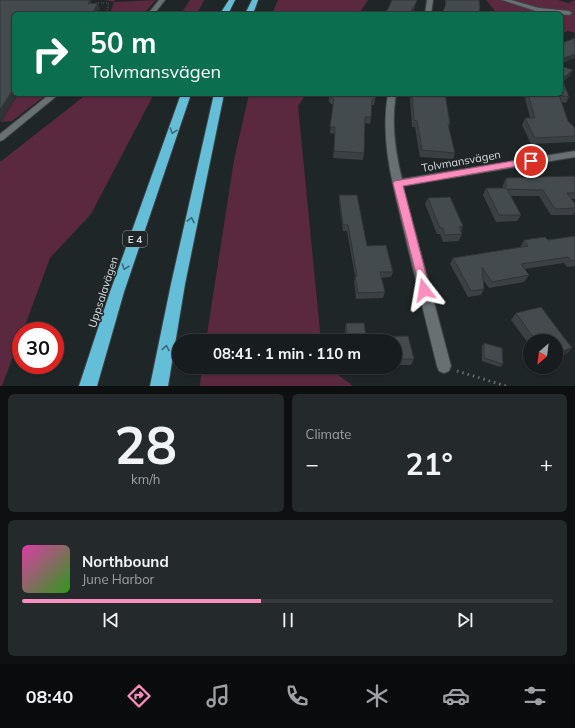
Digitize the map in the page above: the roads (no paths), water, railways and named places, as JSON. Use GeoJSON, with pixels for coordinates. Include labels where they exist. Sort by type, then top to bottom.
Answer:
{"type":"FeatureCollection","features":[{"type":"Feature","properties":{"kind":"highway"},"geometry":{"type":"LineString","coordinates":[[225,12],[232,0]]}},
{"type":"Feature","properties":{"kind":"highway"},"geometry":{"type":"LineString","coordinates":[[250,12],[255,0]]}},
{"type":"Feature","properties":{"kind":"highway","name":"Uppsalavägen"},"geometry":{"type":"LineString","coordinates":[[88,386],[116,292],[185,96]]}},
{"type":"Feature","properties":{"kind":"highway"},"geometry":{"type":"LineString","coordinates":[[159,386],[178,284],[219,96]]}},
{"type":"Feature","properties":{"kind":"street"},"geometry":{"type":"LineString","coordinates":[[153,12],[162,0]]}},
{"type":"Feature","properties":{"kind":"street"},"geometry":{"type":"LineString","coordinates":[[428,12],[430,0]]}},
{"type":"Feature","properties":{"kind":"street"},"geometry":{"type":"LineString","coordinates":[[505,0],[539,10],[559,12]]}},
{"type":"Feature","properties":{"kind":"street"},"geometry":{"type":"LineString","coordinates":[[563,12],[569,13]]}},
{"type":"Feature","properties":{"kind":"street"},"geometry":{"type":"LineString","coordinates":[[0,138],[52,96]]}},
{"type":"Feature","properties":{"kind":"street"},"geometry":{"type":"LineString","coordinates":[[391,96],[389,105],[390,127],[398,183],[444,366]]}},
{"type":"Feature","properties":{"kind":"street","name":"Tolvmansvägen"},"geometry":{"type":"LineString","coordinates":[[398,183],[575,154]]}}]}
